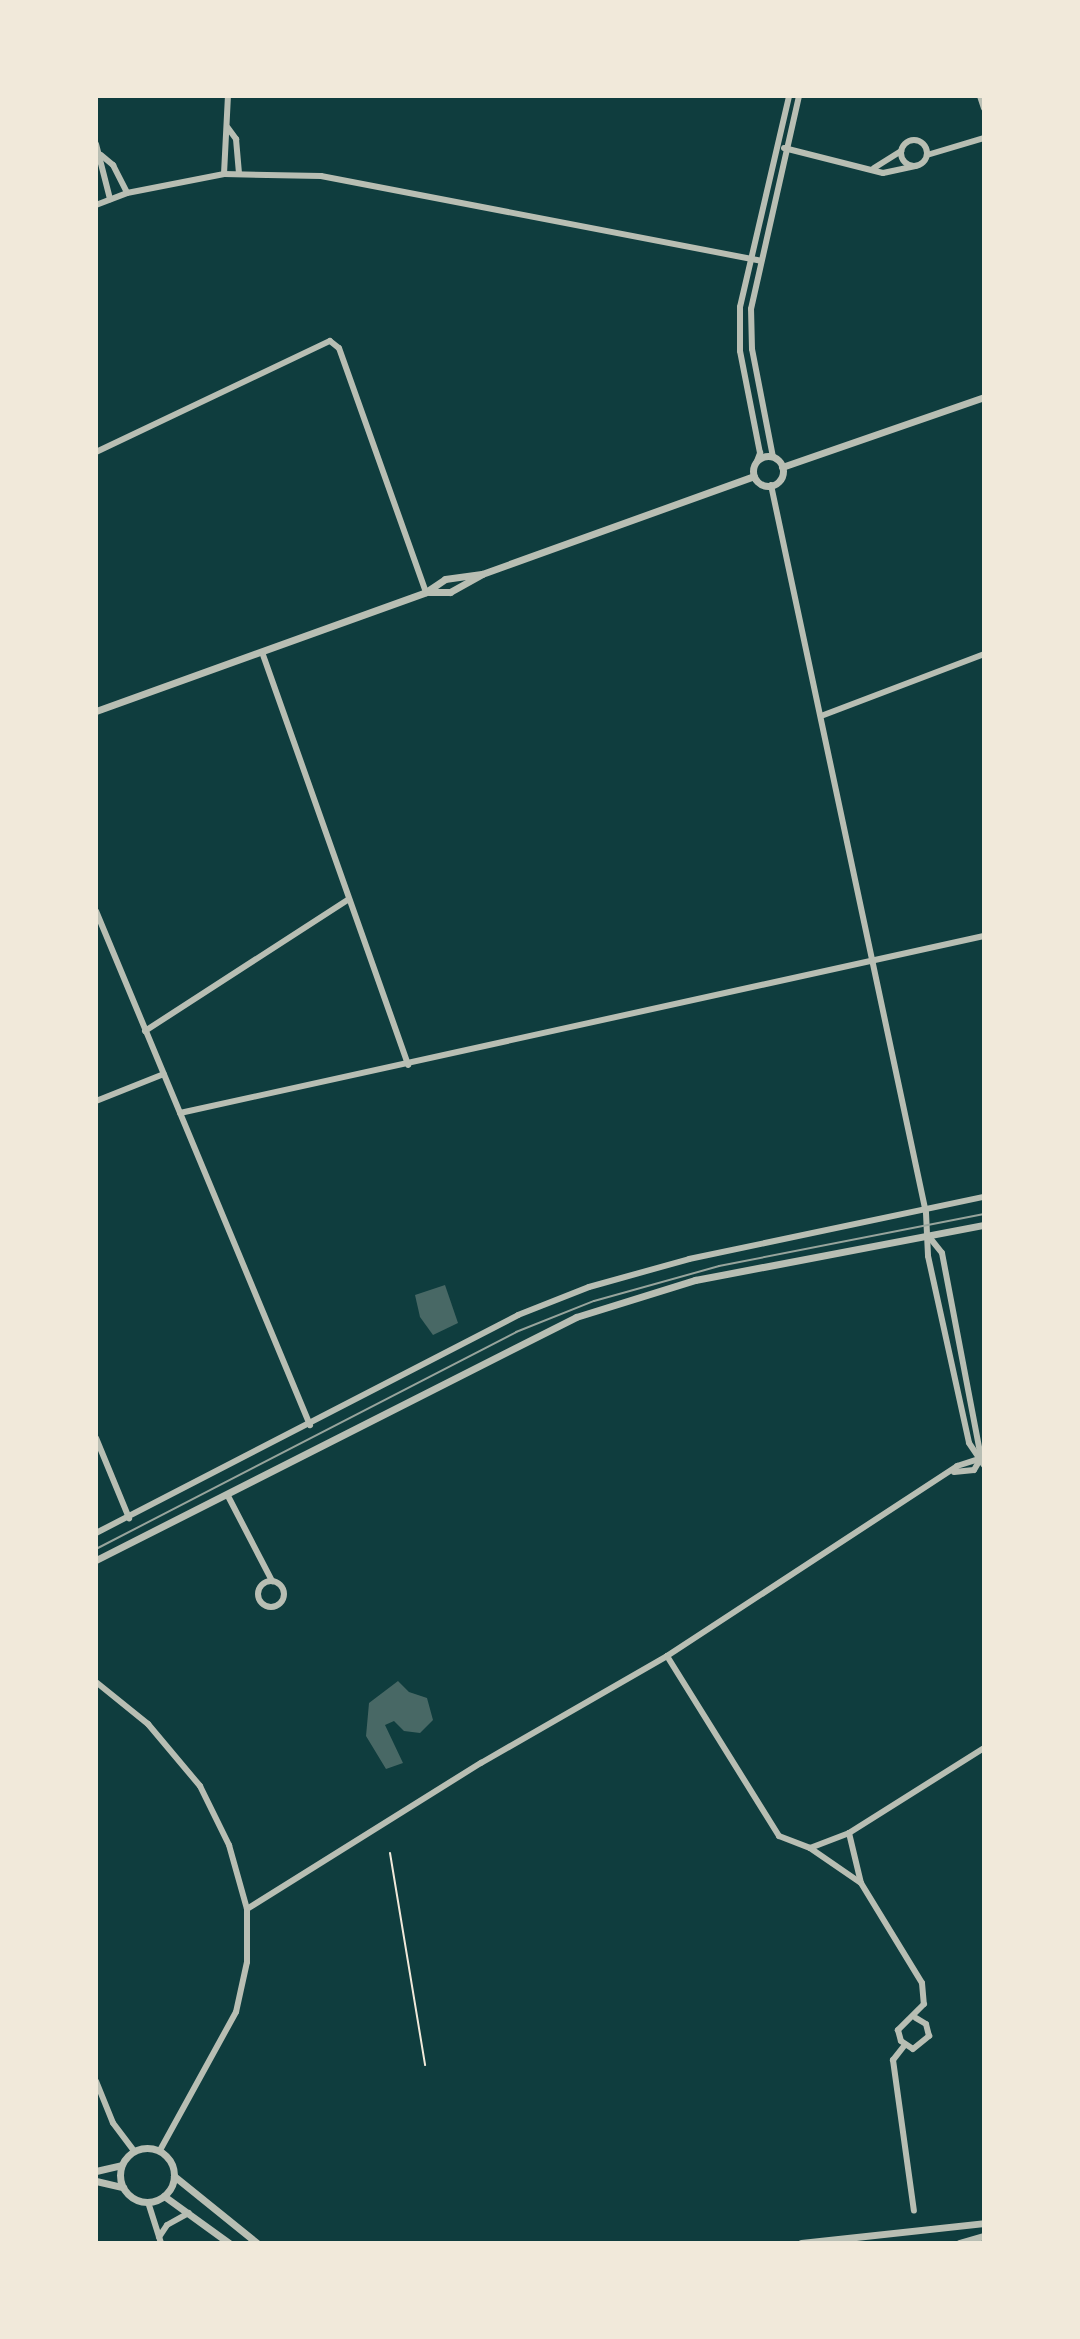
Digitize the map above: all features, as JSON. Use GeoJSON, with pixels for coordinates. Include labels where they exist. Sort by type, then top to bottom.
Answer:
{"type":"FeatureCollection","features":[{"type":"Feature","properties":{"kind":"street"},"geometry":{"type":"LineString","coordinates":[[224,174],[222,139],[228,128],[228,96]]}},
{"type":"Feature","properties":{"kind":"street"},"geometry":{"type":"LineString","coordinates":[[754,476],[760,453],[738,329],[789,96]]}},
{"type":"Feature","properties":{"kind":"street"},"geometry":{"type":"LineString","coordinates":[[771,485],[781,476],[782,467],[773,457],[750,329],[761,261],[799,96]]}},
{"type":"Feature","properties":{"kind":"street"},"geometry":{"type":"LineString","coordinates":[[980,96],[984,108]]}},
{"type":"Feature","properties":{"kind":"street"},"geometry":{"type":"LineString","coordinates":[[228,128],[236,139],[239,173]]}},
{"type":"Feature","properties":{"kind":"street"},"geometry":{"type":"LineString","coordinates":[[778,146],[894,174],[915,166],[927,155],[984,138]]}},
{"type":"Feature","properties":{"kind":"street"},"geometry":{"type":"LineString","coordinates":[[874,168],[909,142],[919,141],[927,155]]}},
{"type":"Feature","properties":{"kind":"street"},"geometry":{"type":"LineString","coordinates":[[96,144],[110,199]]}},
{"type":"Feature","properties":{"kind":"street"},"geometry":{"type":"LineString","coordinates":[[902,150],[903,160],[915,166]]}},
{"type":"Feature","properties":{"kind":"street"},"geometry":{"type":"LineString","coordinates":[[101,155],[113,165],[127,193]]}},
{"type":"Feature","properties":{"kind":"street"},"geometry":{"type":"LineString","coordinates":[[96,205],[127,193],[224,174],[370,182],[761,261]]}},
{"type":"Feature","properties":{"kind":"street"},"geometry":{"type":"LineString","coordinates":[[96,452],[113,441],[330,341],[339,348],[426,592]]}},
{"type":"Feature","properties":{"kind":"street"},"geometry":{"type":"LineString","coordinates":[[782,467],[984,397]]}},
{"type":"Feature","properties":{"kind":"street"},"geometry":{"type":"LineString","coordinates":[[757,461],[773,457]]}},
{"type":"Feature","properties":{"kind":"street"},"geometry":{"type":"LineString","coordinates":[[426,592],[450,592],[482,574],[754,476],[771,485],[926,1213],[930,1238],[928,1256],[969,1443],[983,1462]]}},
{"type":"Feature","properties":{"kind":"street"},"geometry":{"type":"LineString","coordinates":[[96,711],[426,592],[445,579],[482,574]]}},
{"type":"Feature","properties":{"kind":"street"},"geometry":{"type":"LineString","coordinates":[[262,652],[408,1065]]}},
{"type":"Feature","properties":{"kind":"street"},"geometry":{"type":"LineString","coordinates":[[821,716],[984,654]]}},
{"type":"Feature","properties":{"kind":"street"},"geometry":{"type":"LineString","coordinates":[[145,1031],[349,899]]}},
{"type":"Feature","properties":{"kind":"street"},"geometry":{"type":"LineString","coordinates":[[96,911],[310,1425]]}},
{"type":"Feature","properties":{"kind":"street"},"geometry":{"type":"LineString","coordinates":[[180,1113],[984,936]]}},
{"type":"Feature","properties":{"kind":"street"},"geometry":{"type":"LineString","coordinates":[[96,1101],[164,1074]]}},
{"type":"Feature","properties":{"kind":"street"},"geometry":{"type":"LineString","coordinates":[[96,1533],[518,1315],[589,1287],[689,1259],[926,1213],[984,1197]]}},
{"type":"Feature","properties":{"kind":"street"},"geometry":{"type":"LineString","coordinates":[[96,1560],[228,1496],[499,1352],[587,1313],[695,1280],[930,1238],[984,1225]]}},
{"type":"Feature","properties":{"kind":"street"},"geometry":{"type":"LineString","coordinates":[[930,1238],[942,1253],[983,1462]]}},
{"type":"Feature","properties":{"kind":"street"},"geometry":{"type":"LineString","coordinates":[[96,1438],[129,1518]]}},
{"type":"Feature","properties":{"kind":"street"},"geometry":{"type":"LineString","coordinates":[[247,1909],[481,1763],[667,1656],[954,1472],[968,1459],[983,1462]]}},
{"type":"Feature","properties":{"kind":"street"},"geometry":{"type":"LineString","coordinates":[[228,1496],[272,1581],[284,1597],[275,1607],[266,1607],[257,1592],[272,1581]]}},
{"type":"Feature","properties":{"kind":"street"},"geometry":{"type":"LineString","coordinates":[[667,1656],[779,1836],[810,1848],[861,1883]]}},
{"type":"Feature","properties":{"kind":"street"},"geometry":{"type":"LineString","coordinates":[[96,1682],[148,1724],[200,1786],[229,1845],[247,1909],[247,1962],[228,2033],[160,2150]]}},
{"type":"Feature","properties":{"kind":"street"},"geometry":{"type":"LineString","coordinates":[[810,1848],[849,1833],[984,1748]]}},
{"type":"Feature","properties":{"kind":"street"},"geometry":{"type":"LineString","coordinates":[[849,1833],[861,1883],[922,1983],[924,2004],[916,2018],[900,2025],[904,2046],[893,2060],[914,2211]]}},
{"type":"Feature","properties":{"kind":"street"},"geometry":{"type":"LineString","coordinates":[[904,2046],[919,2048],[929,2036],[926,2024],[916,2018]]}},
{"type":"Feature","properties":{"kind":"street"},"geometry":{"type":"LineString","coordinates":[[96,2081],[113,2123],[133,2150]]}},
{"type":"Feature","properties":{"kind":"street"},"geometry":{"type":"LineString","coordinates":[[96,2181],[123,2187],[134,2199],[148,2202],[164,2196],[174,2176],[171,2161],[160,2150],[133,2150]]}},
{"type":"Feature","properties":{"kind":"street"},"geometry":{"type":"LineString","coordinates":[[96,2171],[121,2165],[133,2150]]}},
{"type":"Feature","properties":{"kind":"street"},"geometry":{"type":"LineString","coordinates":[[121,2165],[123,2187]]}},
{"type":"Feature","properties":{"kind":"street"},"geometry":{"type":"LineString","coordinates":[[174,2176],[257,2243]]}},
{"type":"Feature","properties":{"kind":"street"},"geometry":{"type":"LineString","coordinates":[[164,2196],[229,2243]]}},
{"type":"Feature","properties":{"kind":"street"},"geometry":{"type":"LineString","coordinates":[[148,2202],[160,2240]]}},
{"type":"Feature","properties":{"kind":"street"},"geometry":{"type":"LineString","coordinates":[[160,2240],[167,2225],[189,2213]]}},
{"type":"Feature","properties":{"kind":"street"},"geometry":{"type":"LineString","coordinates":[[801,2243],[984,2223]]}},
{"type":"Feature","properties":{"kind":"street"},"geometry":{"type":"LineString","coordinates":[[959,2243],[984,2236]]}},
{"type":"Feature","properties":{"kind":"path"},"geometry":{"type":"LineString","coordinates":[[390,1853],[425,2065]]}},
{"type":"Feature","properties":{"kind":"building"},"geometry":{"type":"Polygon","coordinates":[[[445,1285],[458,1323],[433,1335],[420,1317],[415,1295],[445,1285]]]}},
{"type":"Feature","properties":{"kind":"building"},"geometry":{"type":"Polygon","coordinates":[[[398,1681],[409,1692],[427,1698],[433,1720],[420,1733],[404,1731],[394,1721],[385,1725],[403,1763],[386,1769],[366,1736],[369,1703],[398,1681]]]}},
{"type":"Feature","properties":{"kind":"tram line"},"geometry":{"type":"LineString","coordinates":[[96,1549],[516,1332],[594,1301],[719,1266],[984,1214]]}}]}
